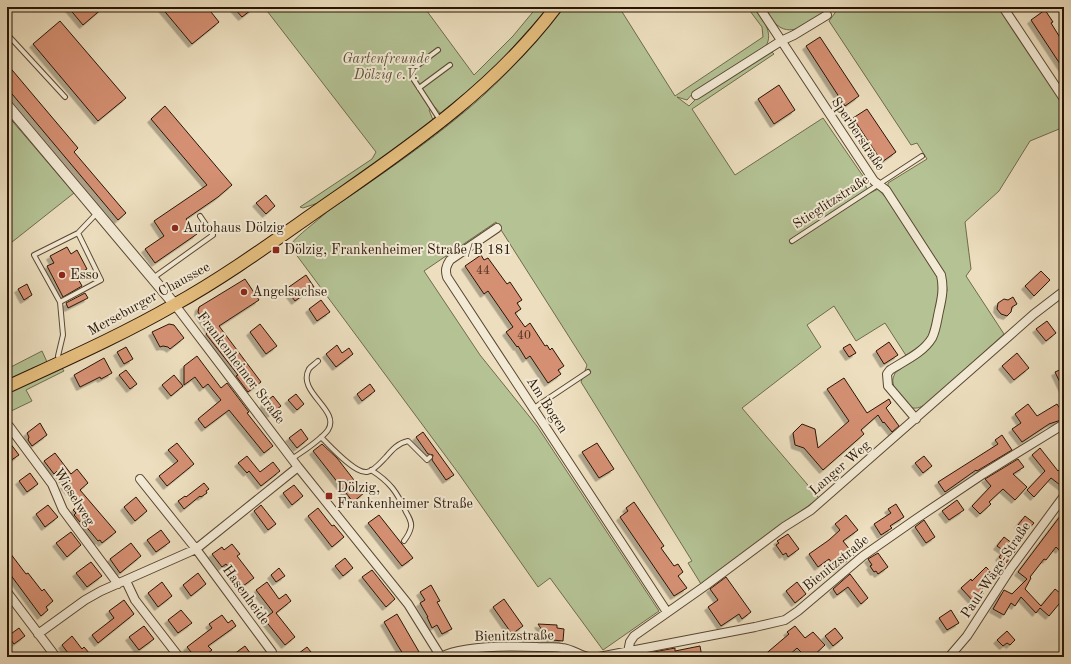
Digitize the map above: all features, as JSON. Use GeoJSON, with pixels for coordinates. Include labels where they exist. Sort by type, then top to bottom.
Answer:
{"type":"FeatureCollection","features":[{"type":"Feature","properties":{"kind":"main road","name":"Merseburger Chaussee"},"geometry":{"type":"LineString","coordinates":[[7,387],[175,305],[252,255],[396,156],[472,97],[518,51],[556,7]]}},
{"type":"Feature","properties":{"kind":"street","name":"Sperberstraße"},"geometry":{"type":"LineString","coordinates":[[759,7],[874,181],[886,190],[938,268],[943,284],[943,295],[932,339],[917,354],[890,370],[887,374],[888,386],[916,419]]}},
{"type":"Feature","properties":{"kind":"street"},"geometry":{"type":"LineString","coordinates":[[1003,7],[1064,99]]}},
{"type":"Feature","properties":{"kind":"street"},"geometry":{"type":"LineString","coordinates":[[696,95],[781,41],[827,15]]}},
{"type":"Feature","properties":{"kind":"street","name":"Frankenheimer Straße"},"geometry":{"type":"LineString","coordinates":[[7,105],[175,305],[298,467],[408,604],[441,657]]}},
{"type":"Feature","properties":{"kind":"street","name":"Am Bogen"},"geometry":{"type":"LineString","coordinates":[[498,228],[450,260],[445,270],[447,277],[667,612]]}},
{"type":"Feature","properties":{"kind":"street","name":"Langer Weg"},"geometry":{"type":"LineString","coordinates":[[628,652],[630,642],[634,636],[710,582],[784,526],[811,510],[1018,328],[1064,291]]}},
{"type":"Feature","properties":{"kind":"street","name":"Bienitzstraße"},"geometry":{"type":"LineString","coordinates":[[599,657],[785,620],[798,611],[863,556],[983,474],[1064,424]]}},
{"type":"Feature","properties":{"kind":"street","name":"Wieselweg"},"geometry":{"type":"LineString","coordinates":[[7,426],[10,426],[52,484],[63,510],[118,584]]}},
{"type":"Feature","properties":{"kind":"street"},"geometry":{"type":"LineString","coordinates":[[38,634],[85,600],[196,549],[298,467]]}},
{"type":"Feature","properties":{"kind":"street","name":"Hasenheide"},"geometry":{"type":"LineString","coordinates":[[140,479],[196,549],[272,652],[272,657]]}},
{"type":"Feature","properties":{"kind":"street","name":"Paul-Wäge-Straße"},"geometry":{"type":"LineString","coordinates":[[949,657],[967,636],[1011,568],[1064,496]]}},
{"type":"Feature","properties":{"kind":"street"},"geometry":{"type":"LineString","coordinates":[[126,581],[135,600],[179,657]]}},
{"type":"Feature","properties":{"kind":"street"},"geometry":{"type":"LineString","coordinates":[[7,592],[56,657]]}},
{"type":"Feature","properties":{"kind":"street","name":"Bienitzstraße"},"geometry":{"type":"LineString","coordinates":[[441,657],[457,651],[510,646],[561,648],[572,650],[588,657]]}},
{"type":"Feature","properties":{"kind":"lane"},"geometry":{"type":"LineString","coordinates":[[7,34],[65,97]]}},
{"type":"Feature","properties":{"kind":"lane"},"geometry":{"type":"LineString","coordinates":[[438,50],[414,68],[412,77],[441,122]]}},
{"type":"Feature","properties":{"kind":"lane"},"geometry":{"type":"LineString","coordinates":[[419,88],[450,65]]}},
{"type":"Feature","properties":{"kind":"lane","name":"Stieglitzstraße"},"geometry":{"type":"LineString","coordinates":[[792,241],[922,156]]}},
{"type":"Feature","properties":{"kind":"lane"},"geometry":{"type":"LineString","coordinates":[[60,362],[58,356],[63,335],[60,302],[34,255],[78,233],[97,213]]}},
{"type":"Feature","properties":{"kind":"lane"},"geometry":{"type":"LineString","coordinates":[[152,279],[214,235],[200,216]]}},
{"type":"Feature","properties":{"kind":"lane"},"geometry":{"type":"LineString","coordinates":[[60,302],[101,280],[78,233]]}},
{"type":"Feature","properties":{"kind":"lane"},"geometry":{"type":"LineString","coordinates":[[292,459],[321,437],[329,428],[329,416],[308,386],[306,377],[309,368],[318,361]]}},
{"type":"Feature","properties":{"kind":"lane"},"geometry":{"type":"LineString","coordinates":[[534,408],[588,372]]}},
{"type":"Feature","properties":{"kind":"lane"},"geometry":{"type":"LineString","coordinates":[[321,437],[343,460],[360,471],[366,472],[371,470],[382,462],[392,450],[402,442],[408,441],[427,460],[430,457]]}},
{"type":"Feature","properties":{"kind":"lane"},"geometry":{"type":"LineString","coordinates":[[371,470],[383,477],[392,486],[410,520],[411,526],[404,541]]}},
{"type":"Feature","properties":{"kind":"green space","name":"Gartenfreunde Dölzig e.V."},"geometry":{"type":"Polygon","coordinates":[[[264,7],[424,7],[474,75],[513,36],[537,7],[549,7],[496,66],[441,114],[434,106],[429,110],[433,120],[369,168],[318,203],[303,208],[300,207],[372,159],[376,152],[264,7]]]}},
{"type":"Feature","properties":{"kind":"green space"},"geometry":{"type":"Polygon","coordinates":[[[564,7],[619,7],[675,96],[763,37],[762,27],[747,7],[754,7],[768,31],[769,36],[766,46],[693,93],[687,100],[677,97],[689,106],[699,96],[771,51],[774,54],[692,109],[735,175],[823,118],[865,179],[866,187],[870,193],[878,189],[891,203],[938,276],[940,293],[929,338],[907,357],[885,323],[856,341],[834,306],[807,325],[821,347],[742,408],[819,498],[701,584],[688,563],[692,561],[581,382],[587,365],[496,222],[424,271],[480,355],[537,426],[659,611],[603,650],[550,578],[538,587],[459,474],[289,246],[328,211],[417,149],[451,123],[481,97],[519,60],[564,7]]]}},
{"type":"Feature","properties":{"kind":"green space"},"geometry":{"type":"Polygon","coordinates":[[[765,7],[827,7],[829,11],[811,23],[797,29],[790,30],[783,29],[777,25],[765,7]]]}},
{"type":"Feature","properties":{"kind":"green space"},"geometry":{"type":"Polygon","coordinates":[[[842,7],[999,7],[1064,107],[1064,127],[1030,141],[999,191],[965,222],[971,269],[966,276],[1004,334],[928,403],[917,408],[910,407],[901,397],[895,389],[893,379],[895,373],[928,349],[942,314],[947,290],[946,282],[888,189],[888,183],[927,159],[917,143],[911,145],[829,21],[837,10],[842,7]]]}},
{"type":"Feature","properties":{"kind":"green space"},"geometry":{"type":"Polygon","coordinates":[[[7,115],[74,193],[7,246],[7,115]]]}},
{"type":"Feature","properties":{"kind":"green space"},"geometry":{"type":"Polygon","coordinates":[[[42,351],[47,362],[7,380],[7,369],[42,351]]]}},
{"type":"Feature","properties":{"kind":"green space"},"geometry":{"type":"Polygon","coordinates":[[[62,368],[64,371],[26,390],[32,401],[7,413],[7,393],[62,368]]]}},
{"type":"Feature","properties":{"kind":"building"},"geometry":{"type":"Polygon","coordinates":[[[68,7],[104,7],[83,25],[68,7]]]}},
{"type":"Feature","properties":{"kind":"building"},"geometry":{"type":"Polygon","coordinates":[[[161,7],[207,7],[219,22],[192,44],[161,7]]]}},
{"type":"Feature","properties":{"kind":"building"},"geometry":{"type":"Polygon","coordinates":[[[233,7],[255,7],[242,17],[233,7]]]}},
{"type":"Feature","properties":{"kind":"building"},"geometry":{"type":"Polygon","coordinates":[[[1045,10],[1064,44],[1064,70],[1031,20],[1045,10]]]}},
{"type":"Feature","properties":{"kind":"building"},"geometry":{"type":"Polygon","coordinates":[[[60,21],[126,98],[98,121],[33,44],[60,21]]]}},
{"type":"Feature","properties":{"kind":"building"},"geometry":{"type":"Polygon","coordinates":[[[820,37],[859,96],[845,106],[806,46],[820,37]]]}},
{"type":"Feature","properties":{"kind":"building"},"geometry":{"type":"Polygon","coordinates":[[[7,64],[78,148],[74,152],[126,213],[118,220],[7,88],[7,64]]]}},
{"type":"Feature","properties":{"kind":"building"},"geometry":{"type":"Polygon","coordinates":[[[779,85],[795,110],[774,124],[758,99],[779,85]]]}},
{"type":"Feature","properties":{"kind":"building"},"geometry":{"type":"Polygon","coordinates":[[[165,106],[232,185],[218,197],[186,219],[197,234],[155,263],[145,249],[164,236],[154,221],[207,185],[151,119],[165,106]]]}},
{"type":"Feature","properties":{"kind":"building"},"geometry":{"type":"Polygon","coordinates":[[[867,109],[896,152],[882,162],[853,118],[867,109]]]}},
{"type":"Feature","properties":{"kind":"building"},"geometry":{"type":"Polygon","coordinates":[[[266,195],[275,206],[266,214],[256,203],[266,195]]]}},
{"type":"Feature","properties":{"kind":"building"},"geometry":{"type":"Polygon","coordinates":[[[67,247],[71,254],[77,250],[87,269],[76,275],[82,286],[63,297],[47,266],[54,263],[50,256],[67,247]]]}},
{"type":"Feature","properties":{"kind":"building"},"geometry":{"type":"Polygon","coordinates":[[[481,255],[484,260],[488,258],[507,284],[510,282],[522,300],[517,303],[521,309],[515,313],[525,327],[530,323],[545,346],[547,345],[550,350],[552,348],[564,366],[558,370],[561,374],[548,383],[530,356],[526,359],[518,346],[517,347],[506,332],[513,327],[488,291],[484,294],[465,266],[481,255]]]}},
{"type":"Feature","properties":{"kind":"building"},"geometry":{"type":"Polygon","coordinates":[[[1041,271],[1050,280],[1034,296],[1025,286],[1041,271]]]}},
{"type":"Feature","properties":{"kind":"building"},"geometry":{"type":"Polygon","coordinates":[[[306,275],[314,287],[295,301],[286,289],[306,275]]]}},
{"type":"Feature","properties":{"kind":"building"},"geometry":{"type":"Polygon","coordinates":[[[245,279],[259,300],[219,326],[261,382],[248,392],[236,376],[238,375],[206,334],[210,331],[198,312],[199,307],[245,279]]]}},
{"type":"Feature","properties":{"kind":"building"},"geometry":{"type":"Polygon","coordinates":[[[27,284],[32,295],[24,300],[18,289],[27,284]]]}},
{"type":"Feature","properties":{"kind":"building"},"geometry":{"type":"Polygon","coordinates":[[[85,293],[88,298],[68,308],[66,303],[85,293]]]}},
{"type":"Feature","properties":{"kind":"building"},"geometry":{"type":"Polygon","coordinates":[[[1013,297],[1017,304],[1012,307],[1011,312],[1007,316],[1001,314],[997,309],[998,303],[1004,299],[1008,300],[1013,297]]]}},
{"type":"Feature","properties":{"kind":"building"},"geometry":{"type":"Polygon","coordinates":[[[321,300],[330,312],[317,321],[309,309],[321,300]]]}},
{"type":"Feature","properties":{"kind":"building"},"geometry":{"type":"Polygon","coordinates":[[[1047,321],[1056,333],[1046,341],[1036,329],[1047,321]]]}},
{"type":"Feature","properties":{"kind":"building"},"geometry":{"type":"Polygon","coordinates":[[[169,324],[174,325],[184,338],[170,349],[163,346],[160,347],[152,332],[169,324]]]}},
{"type":"Feature","properties":{"kind":"building"},"geometry":{"type":"Polygon","coordinates":[[[260,324],[277,346],[266,354],[250,332],[260,324]]]}},
{"type":"Feature","properties":{"kind":"building"},"geometry":{"type":"Polygon","coordinates":[[[889,342],[898,355],[884,364],[876,351],[889,342]]]}},
{"type":"Feature","properties":{"kind":"building"},"geometry":{"type":"Polygon","coordinates":[[[850,344],[856,353],[849,357],[843,348],[850,344]]]}},
{"type":"Feature","properties":{"kind":"building"},"geometry":{"type":"Polygon","coordinates":[[[337,345],[342,353],[349,348],[353,354],[336,367],[326,354],[337,345]]]}},
{"type":"Feature","properties":{"kind":"building"},"geometry":{"type":"Polygon","coordinates":[[[126,347],[133,359],[124,364],[117,352],[126,347]]]}},
{"type":"Feature","properties":{"kind":"building"},"geometry":{"type":"Polygon","coordinates":[[[1017,353],[1029,368],[1014,380],[1002,366],[1017,353]]]}},
{"type":"Feature","properties":{"kind":"building"},"geometry":{"type":"Polygon","coordinates":[[[197,356],[221,388],[227,383],[249,412],[247,413],[273,446],[264,453],[229,410],[205,428],[198,419],[221,400],[208,384],[203,388],[195,377],[184,385],[184,366],[197,356]]]}},
{"type":"Feature","properties":{"kind":"building"},"geometry":{"type":"Polygon","coordinates":[[[104,358],[112,373],[80,387],[74,375],[104,358]]]}},
{"type":"Feature","properties":{"kind":"building"},"geometry":{"type":"Polygon","coordinates":[[[1064,368],[1064,391],[1055,372],[1064,368]]]}},
{"type":"Feature","properties":{"kind":"building"},"geometry":{"type":"Polygon","coordinates":[[[126,370],[137,384],[130,389],[119,375],[126,370]]]}},
{"type":"Feature","properties":{"kind":"building"},"geometry":{"type":"Polygon","coordinates":[[[174,375],[183,386],[171,396],[162,385],[174,375]]]}},
{"type":"Feature","properties":{"kind":"building"},"geometry":{"type":"Polygon","coordinates":[[[844,378],[867,413],[889,399],[891,403],[886,408],[899,426],[892,432],[884,422],[883,423],[878,415],[861,430],[864,434],[823,470],[804,448],[795,445],[793,433],[802,424],[815,429],[818,448],[849,421],[827,389],[844,378]]]}},
{"type":"Feature","properties":{"kind":"building"},"geometry":{"type":"Polygon","coordinates":[[[370,384],[375,391],[362,401],[357,394],[370,384]]]}},
{"type":"Feature","properties":{"kind":"building"},"geometry":{"type":"Polygon","coordinates":[[[296,394],[304,404],[297,410],[288,400],[296,394]]]}},
{"type":"Feature","properties":{"kind":"building"},"geometry":{"type":"Polygon","coordinates":[[[273,396],[281,406],[271,414],[264,406],[264,403],[273,396]]]}},
{"type":"Feature","properties":{"kind":"building"},"geometry":{"type":"Polygon","coordinates":[[[1028,404],[1037,416],[1057,404],[1064,415],[1064,419],[1049,424],[1022,442],[1012,429],[1021,423],[1015,414],[1028,404]]]}},
{"type":"Feature","properties":{"kind":"building"},"geometry":{"type":"Polygon","coordinates":[[[40,423],[47,435],[32,446],[28,440],[29,437],[27,433],[40,423]]]}},
{"type":"Feature","properties":{"kind":"building"},"geometry":{"type":"Polygon","coordinates":[[[301,429],[308,439],[297,448],[289,438],[301,429]]]}},
{"type":"Feature","properties":{"kind":"building"},"geometry":{"type":"Polygon","coordinates":[[[423,432],[454,475],[446,480],[432,460],[433,455],[428,454],[416,437],[423,432]]]}},
{"type":"Feature","properties":{"kind":"building"},"geometry":{"type":"Polygon","coordinates":[[[1002,435],[1012,450],[977,471],[976,470],[945,492],[938,482],[998,444],[995,440],[1002,435]]]}},
{"type":"Feature","properties":{"kind":"building"},"geometry":{"type":"Polygon","coordinates":[[[7,439],[19,455],[7,463],[7,439]]]}},
{"type":"Feature","properties":{"kind":"building"},"geometry":{"type":"Polygon","coordinates":[[[177,443],[194,464],[167,486],[159,476],[178,461],[168,450],[177,443]]]}},
{"type":"Feature","properties":{"kind":"building"},"geometry":{"type":"Polygon","coordinates":[[[597,443],[614,469],[599,478],[582,452],[597,443]]]}},
{"type":"Feature","properties":{"kind":"building"},"geometry":{"type":"Polygon","coordinates":[[[322,444],[337,458],[364,493],[353,502],[313,451],[322,444]]]}},
{"type":"Feature","properties":{"kind":"building"},"geometry":{"type":"Polygon","coordinates":[[[1040,448],[1058,471],[1060,469],[1064,472],[1064,488],[1051,478],[1034,497],[1027,490],[1045,471],[1032,455],[1040,448]]]}},
{"type":"Feature","properties":{"kind":"building"},"geometry":{"type":"Polygon","coordinates":[[[55,453],[71,474],[77,469],[85,479],[88,483],[80,490],[116,532],[102,543],[100,540],[98,541],[82,521],[80,522],[74,515],[76,513],[73,510],[81,504],[72,491],[70,492],[64,485],[66,483],[57,471],[54,474],[44,461],[55,453]]]}},
{"type":"Feature","properties":{"kind":"building"},"geometry":{"type":"Polygon","coordinates":[[[247,456],[260,472],[273,462],[280,471],[261,486],[249,471],[247,473],[238,463],[247,456]]]}},
{"type":"Feature","properties":{"kind":"building"},"geometry":{"type":"Polygon","coordinates":[[[924,456],[932,466],[923,473],[915,463],[924,456]]]}},
{"type":"Feature","properties":{"kind":"building"},"geometry":{"type":"Polygon","coordinates":[[[1018,459],[1024,467],[1013,474],[1027,487],[1015,500],[1003,489],[989,502],[991,504],[980,514],[972,506],[991,486],[985,479],[1018,459]]]}},
{"type":"Feature","properties":{"kind":"building"},"geometry":{"type":"Polygon","coordinates":[[[30,473],[38,484],[27,492],[19,481],[30,473]]]}},
{"type":"Feature","properties":{"kind":"building"},"geometry":{"type":"Polygon","coordinates":[[[204,483],[209,489],[206,491],[207,493],[201,497],[200,496],[184,509],[178,501],[185,496],[186,497],[204,483]]]}},
{"type":"Feature","properties":{"kind":"building"},"geometry":{"type":"Polygon","coordinates":[[[294,485],[303,496],[292,505],[283,493],[294,485]]]}},
{"type":"Feature","properties":{"kind":"building"},"geometry":{"type":"Polygon","coordinates":[[[136,497],[147,511],[135,521],[124,507],[136,497]]]}},
{"type":"Feature","properties":{"kind":"building"},"geometry":{"type":"Polygon","coordinates":[[[957,500],[964,510],[949,520],[942,511],[957,500]]]}},
{"type":"Feature","properties":{"kind":"building"},"geometry":{"type":"Polygon","coordinates":[[[634,502],[664,546],[661,548],[674,566],[678,564],[683,572],[678,576],[687,588],[674,596],[620,517],[628,511],[626,508],[634,502]]]}},
{"type":"Feature","properties":{"kind":"building"},"geometry":{"type":"Polygon","coordinates":[[[896,504],[904,517],[890,526],[892,528],[881,535],[874,524],[891,513],[888,509],[896,504]]]}},
{"type":"Feature","properties":{"kind":"building"},"geometry":{"type":"Polygon","coordinates":[[[48,505],[58,517],[45,527],[36,514],[48,505]]]}},
{"type":"Feature","properties":{"kind":"building"},"geometry":{"type":"Polygon","coordinates":[[[261,505],[276,524],[268,530],[254,511],[261,505]]]}},
{"type":"Feature","properties":{"kind":"building"},"geometry":{"type":"Polygon","coordinates":[[[318,508],[332,526],[334,525],[344,537],[332,547],[308,516],[318,508]]]}},
{"type":"Feature","properties":{"kind":"building"},"geometry":{"type":"Polygon","coordinates":[[[1064,511],[1064,544],[1059,550],[1056,547],[1046,560],[1044,559],[1030,577],[1031,578],[1025,589],[1041,606],[1055,589],[1064,596],[1064,598],[1049,616],[1040,608],[1036,613],[1021,597],[1015,606],[1011,603],[1004,615],[993,609],[1004,590],[1012,594],[1027,579],[1018,572],[1064,511]]]}},
{"type":"Feature","properties":{"kind":"building"},"geometry":{"type":"Polygon","coordinates":[[[379,515],[413,558],[402,566],[368,523],[379,515]]]}},
{"type":"Feature","properties":{"kind":"building"},"geometry":{"type":"Polygon","coordinates":[[[846,515],[858,530],[843,541],[854,555],[837,569],[829,559],[818,567],[809,554],[840,530],[835,524],[846,515]]]}},
{"type":"Feature","properties":{"kind":"building"},"geometry":{"type":"Polygon","coordinates":[[[1025,516],[1034,523],[1026,532],[1018,525],[1025,516]]]}},
{"type":"Feature","properties":{"kind":"building"},"geometry":{"type":"Polygon","coordinates":[[[924,520],[935,537],[926,543],[915,527],[924,520]]]}},
{"type":"Feature","properties":{"kind":"building"},"geometry":{"type":"Polygon","coordinates":[[[161,530],[170,542],[156,552],[147,540],[161,530]]]}},
{"type":"Feature","properties":{"kind":"building"},"geometry":{"type":"Polygon","coordinates":[[[71,532],[81,545],[67,557],[56,543],[71,532]]]}},
{"type":"Feature","properties":{"kind":"building"},"geometry":{"type":"Polygon","coordinates":[[[788,534],[799,549],[788,557],[786,553],[783,555],[776,545],[779,543],[777,541],[788,534]]]}},
{"type":"Feature","properties":{"kind":"building"},"geometry":{"type":"Polygon","coordinates":[[[1004,537],[1013,544],[1011,547],[1016,550],[1006,563],[999,557],[1004,551],[997,546],[1004,537]]]}},
{"type":"Feature","properties":{"kind":"building"},"geometry":{"type":"Polygon","coordinates":[[[131,543],[141,556],[120,573],[110,559],[131,543]]]}},
{"type":"Feature","properties":{"kind":"building"},"geometry":{"type":"Polygon","coordinates":[[[232,544],[240,554],[237,556],[254,578],[243,586],[226,564],[222,567],[212,554],[222,547],[224,550],[232,544]]]}},
{"type":"Feature","properties":{"kind":"building"},"geometry":{"type":"Polygon","coordinates":[[[7,549],[26,574],[28,573],[42,591],[44,589],[53,601],[46,607],[48,610],[41,616],[7,570],[7,549]]]}},
{"type":"Feature","properties":{"kind":"building"},"geometry":{"type":"Polygon","coordinates":[[[878,553],[888,567],[878,574],[876,571],[874,572],[870,566],[872,565],[868,559],[878,553]]]}},
{"type":"Feature","properties":{"kind":"building"},"geometry":{"type":"Polygon","coordinates":[[[345,558],[353,568],[343,576],[335,566],[345,558]]]}},
{"type":"Feature","properties":{"kind":"building"},"geometry":{"type":"Polygon","coordinates":[[[91,562],[102,576],[87,587],[76,573],[91,562]]]}},
{"type":"Feature","properties":{"kind":"building"},"geometry":{"type":"Polygon","coordinates":[[[986,567],[995,576],[981,590],[984,593],[974,602],[961,588],[971,579],[972,581],[986,567]]]}},
{"type":"Feature","properties":{"kind":"building"},"geometry":{"type":"Polygon","coordinates":[[[279,568],[285,576],[276,582],[271,575],[279,568]]]}},
{"type":"Feature","properties":{"kind":"building"},"geometry":{"type":"Polygon","coordinates":[[[372,570],[395,599],[386,607],[362,577],[372,570]]]}},
{"type":"Feature","properties":{"kind":"building"},"geometry":{"type":"Polygon","coordinates":[[[198,573],[206,584],[191,596],[183,585],[198,573]]]}},
{"type":"Feature","properties":{"kind":"building"},"geometry":{"type":"Polygon","coordinates":[[[850,574],[868,598],[861,604],[848,587],[837,595],[833,589],[850,574]]]}},
{"type":"Feature","properties":{"kind":"building"},"geometry":{"type":"Polygon","coordinates":[[[726,577],[751,612],[742,619],[739,614],[721,626],[708,607],[718,600],[710,589],[726,577]]]}},
{"type":"Feature","properties":{"kind":"building"},"geometry":{"type":"Polygon","coordinates":[[[162,582],[172,596],[158,607],[148,593],[162,582]]]}},
{"type":"Feature","properties":{"kind":"building"},"geometry":{"type":"Polygon","coordinates":[[[267,582],[279,599],[286,594],[291,601],[276,613],[295,637],[285,645],[264,619],[273,612],[256,590],[267,582]]]}},
{"type":"Feature","properties":{"kind":"building"},"geometry":{"type":"Polygon","coordinates":[[[797,582],[806,594],[795,603],[786,591],[797,582]]]}},
{"type":"Feature","properties":{"kind":"building"},"geometry":{"type":"Polygon","coordinates":[[[431,585],[440,601],[437,602],[452,629],[442,634],[437,625],[432,628],[420,603],[425,600],[420,592],[431,585]]]}},
{"type":"Feature","properties":{"kind":"building"},"geometry":{"type":"Polygon","coordinates":[[[504,599],[523,626],[512,634],[493,607],[504,599]]]}},
{"type":"Feature","properties":{"kind":"building"},"geometry":{"type":"Polygon","coordinates":[[[124,600],[134,614],[98,643],[92,635],[114,618],[109,611],[124,600]]]}},
{"type":"Feature","properties":{"kind":"building"},"geometry":{"type":"Polygon","coordinates":[[[181,610],[192,623],[178,633],[168,620],[181,610]]]}},
{"type":"Feature","properties":{"kind":"building"},"geometry":{"type":"Polygon","coordinates":[[[951,610],[959,623],[947,630],[939,618],[951,610]]]}},
{"type":"Feature","properties":{"kind":"building"},"geometry":{"type":"Polygon","coordinates":[[[397,614],[422,657],[405,657],[384,622],[397,614]]]}},
{"type":"Feature","properties":{"kind":"building"},"geometry":{"type":"Polygon","coordinates":[[[222,615],[228,623],[232,620],[236,626],[208,646],[212,650],[203,657],[195,657],[187,647],[212,628],[209,624],[222,615]]]}},
{"type":"Feature","properties":{"kind":"building"},"geometry":{"type":"Polygon","coordinates":[[[538,624],[557,625],[557,628],[564,629],[563,641],[542,639],[542,630],[538,624]]]}},
{"type":"Feature","properties":{"kind":"building"},"geometry":{"type":"Polygon","coordinates":[[[144,626],[154,639],[139,650],[129,637],[144,626]]]}},
{"type":"Feature","properties":{"kind":"building"},"geometry":{"type":"Polygon","coordinates":[[[795,626],[805,638],[813,632],[825,645],[812,657],[806,657],[797,648],[787,657],[762,657],[789,634],[787,632],[795,626]]]}},
{"type":"Feature","properties":{"kind":"building"},"geometry":{"type":"Polygon","coordinates":[[[19,628],[25,636],[14,644],[8,636],[19,628]]]}},
{"type":"Feature","properties":{"kind":"building"},"geometry":{"type":"Polygon","coordinates":[[[835,628],[843,638],[833,646],[825,636],[835,628]]]}},
{"type":"Feature","properties":{"kind":"building"},"geometry":{"type":"Polygon","coordinates":[[[1007,631],[1015,640],[1010,645],[1007,643],[1003,646],[997,640],[1007,631]]]}},
{"type":"Feature","properties":{"kind":"building"},"geometry":{"type":"Polygon","coordinates":[[[72,636],[82,649],[84,647],[90,654],[87,656],[88,657],[71,657],[62,645],[72,636]]]}},
{"type":"Feature","properties":{"kind":"building"},"geometry":{"type":"Polygon","coordinates":[[[245,646],[253,657],[230,657],[245,646]]]}},
{"type":"Feature","properties":{"kind":"building"},"geometry":{"type":"Polygon","coordinates":[[[700,646],[702,657],[644,657],[643,654],[675,648],[675,651],[700,646]]]}},
{"type":"Feature","properties":{"kind":"building"},"geometry":{"type":"Polygon","coordinates":[[[307,647],[315,657],[294,657],[307,647]]]}},
{"type":"Feature","properties":{"kind":"place","name":"Autohaus Dölzig"},"geometry":{"type":"Point","coordinates":[175,228]}},
{"type":"Feature","properties":{"kind":"place","name":"Dölzig, Frankenheimer Straße/B 181"},"geometry":{"type":"Point","coordinates":[276,250]}},
{"type":"Feature","properties":{"kind":"place","name":"Esso"},"geometry":{"type":"Point","coordinates":[62,275]}},
{"type":"Feature","properties":{"kind":"place","name":"Angelsachse"},"geometry":{"type":"Point","coordinates":[244,292]}},
{"type":"Feature","properties":{"kind":"place","name":"Dölzig, Frankenheimer Straße"},"geometry":{"type":"Point","coordinates":[329,496]}}]}
